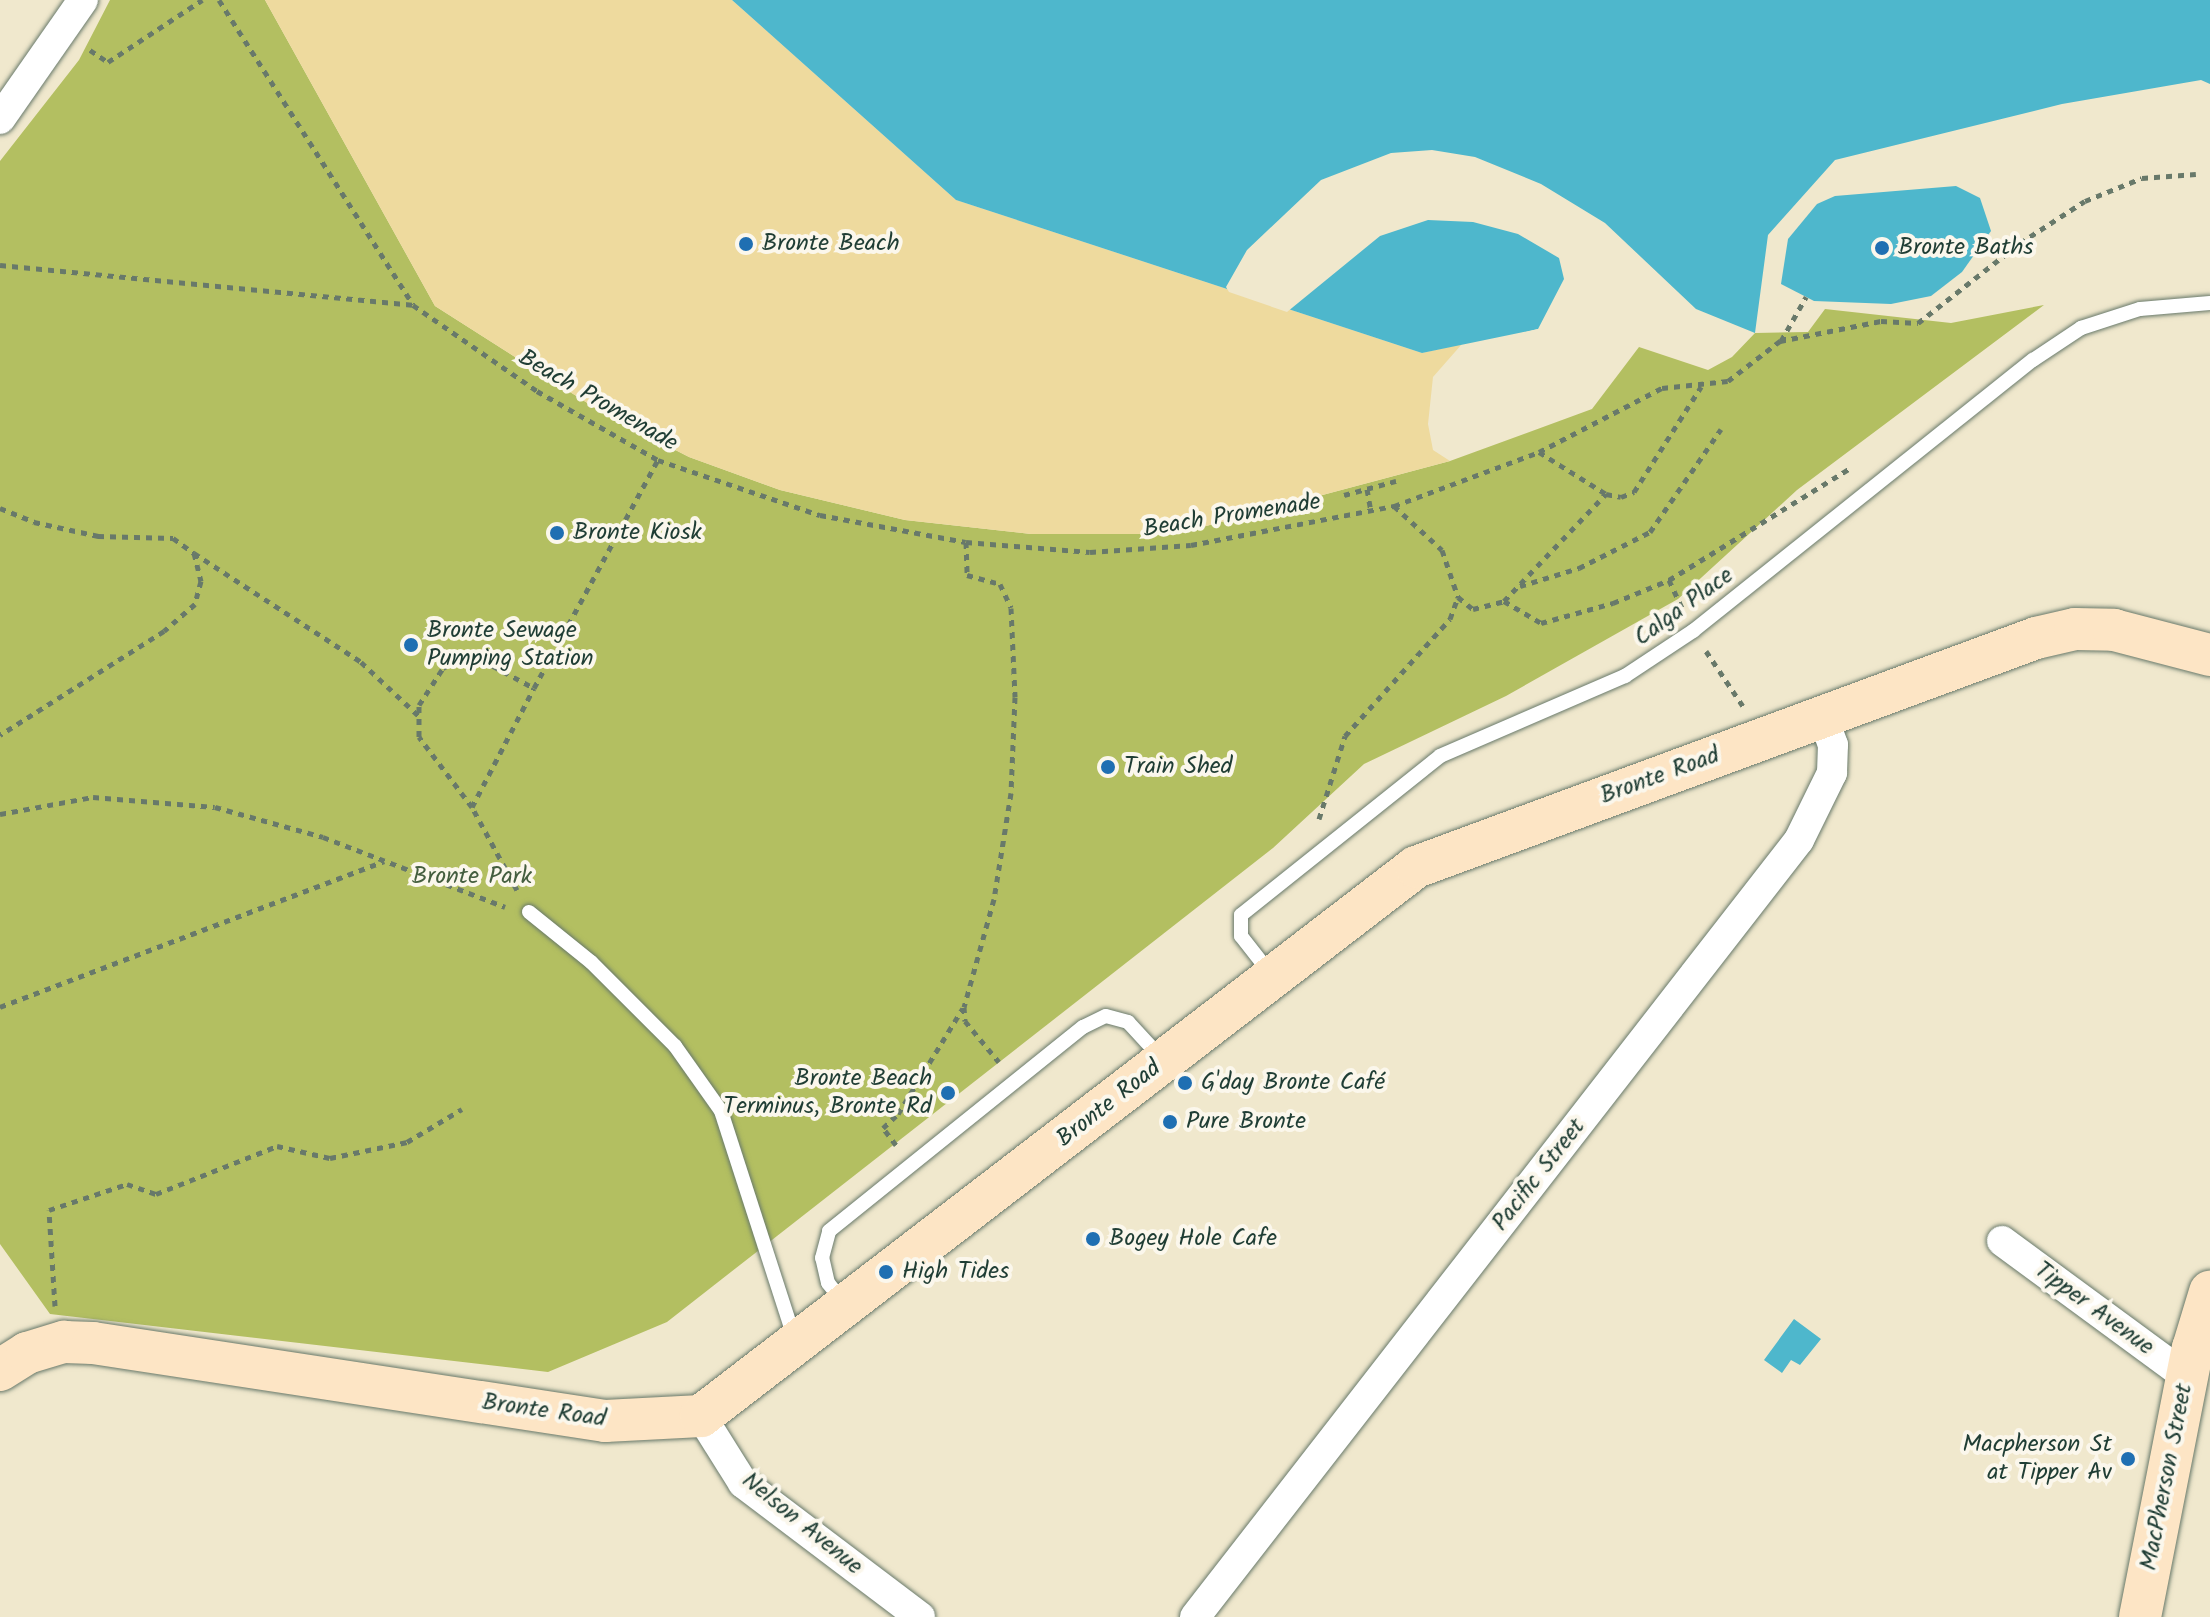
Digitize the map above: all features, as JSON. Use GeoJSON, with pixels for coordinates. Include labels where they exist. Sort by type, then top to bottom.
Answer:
{"type":"FeatureCollection","features":[{"type":"Feature","properties":{"kind":"main road","name":"Bronte Road"},"geometry":{"type":"LineString","coordinates":[[0,1370],[27,1353],[64,1342],[605,1421],[701,1416],[1416,867],[2036,638],[2075,629],[2114,630],[2210,655]]}},
{"type":"Feature","properties":{"kind":"main road","name":"MacPherson Street"},"geometry":{"type":"LineString","coordinates":[[2140,1617],[2187,1377],[2210,1292]]}},
{"type":"Feature","properties":{"kind":"street"},"geometry":{"type":"LineString","coordinates":[[0,119],[83,0]]}},
{"type":"Feature","properties":{"kind":"street","name":"Pacific Street"},"geometry":{"type":"LineString","coordinates":[[1195,1617],[1799,840],[1832,773],[1833,745],[1822,715]]}},
{"type":"Feature","properties":{"kind":"street","name":"Tipper Avenue"},"geometry":{"type":"LineString","coordinates":[[2002,1241],[2187,1377]]}},
{"type":"Feature","properties":{"kind":"street","name":"Nelson Avenue"},"geometry":{"type":"LineString","coordinates":[[701,1416],[743,1483],[920,1617]]}},
{"type":"Feature","properties":{"kind":"lane","name":"Calga Place"},"geometry":{"type":"LineString","coordinates":[[1273,976],[1241,936],[1238,923],[1247,908],[1333,837],[1440,756],[1625,676],[1693,631],[2033,360],[2081,328],[2140,309],[2210,303]]}},
{"type":"Feature","properties":{"kind":"lane"},"geometry":{"type":"LineString","coordinates":[[529,912],[591,962],[675,1046],[721,1111],[796,1345]]}},
{"type":"Feature","properties":{"kind":"lane"},"geometry":{"type":"LineString","coordinates":[[845,1306],[828,1283],[822,1258],[829,1231],[1083,1027],[1106,1016],[1128,1022],[1164,1061]]}},
{"type":"Feature","properties":{"kind":"path"},"geometry":{"type":"LineString","coordinates":[[108,62],[202,0]]}},
{"type":"Feature","properties":{"kind":"path","name":"Beach Promenade"},"geometry":{"type":"LineString","coordinates":[[219,0],[225,3],[413,305],[537,391],[658,460],[820,515],[966,542],[1090,552],[1191,545],[1394,506],[1539,452],[1662,388],[1702,386],[1747,371],[1780,341]]}},
{"type":"Feature","properties":{"kind":"path"},"geometry":{"type":"LineString","coordinates":[[1780,341],[1863,323],[1918,323],[2020,243],[2085,201],[2142,178],[2196,174]]}},
{"type":"Feature","properties":{"kind":"path"},"geometry":{"type":"LineString","coordinates":[[0,265],[413,305]]}},
{"type":"Feature","properties":{"kind":"path"},"geometry":{"type":"LineString","coordinates":[[1780,341],[1806,297]]}},
{"type":"Feature","properties":{"kind":"path"},"geometry":{"type":"LineString","coordinates":[[1539,452],[1606,494],[1621,497],[1634,492],[1702,386]]}},
{"type":"Feature","properties":{"kind":"path"},"geometry":{"type":"LineString","coordinates":[[1519,586],[1567,573],[1650,532],[1721,429]]}},
{"type":"Feature","properties":{"kind":"path"},"geometry":{"type":"LineString","coordinates":[[472,807],[658,460]]}},
{"type":"Feature","properties":{"kind":"path"},"geometry":{"type":"LineString","coordinates":[[1504,601],[1541,623],[1669,580],[1857,464]]}},
{"type":"Feature","properties":{"kind":"path"},"geometry":{"type":"LineString","coordinates":[[1344,495],[1396,481]]}},
{"type":"Feature","properties":{"kind":"path"},"geometry":{"type":"LineString","coordinates":[[1367,489],[1371,511]]}},
{"type":"Feature","properties":{"kind":"path"},"geometry":{"type":"LineString","coordinates":[[1394,506],[1442,550],[1458,597],[1473,609],[1504,601],[1606,494]]}},
{"type":"Feature","properties":{"kind":"path"},"geometry":{"type":"LineString","coordinates":[[0,508],[34,522],[98,536],[173,538],[361,662],[419,717]]}},
{"type":"Feature","properties":{"kind":"path"},"geometry":{"type":"LineString","coordinates":[[883,1128],[898,1114],[964,1007],[994,899],[1011,793],[1015,697],[1011,608],[1000,584],[967,575],[966,542]]}},
{"type":"Feature","properties":{"kind":"path"},"geometry":{"type":"LineString","coordinates":[[0,735],[164,631],[195,604],[201,581],[194,553]]}},
{"type":"Feature","properties":{"kind":"path"},"geometry":{"type":"LineString","coordinates":[[1669,580],[1693,631],[1764,738]]}},
{"type":"Feature","properties":{"kind":"path"},"geometry":{"type":"LineString","coordinates":[[1333,837],[1319,820],[1345,736],[1450,619],[1458,597]]}},
{"type":"Feature","properties":{"kind":"path"},"geometry":{"type":"LineString","coordinates":[[529,912],[472,807],[432,760],[419,737],[419,705],[443,668],[461,658],[482,660],[534,688]]}},
{"type":"Feature","properties":{"kind":"path"},"geometry":{"type":"LineString","coordinates":[[0,814],[93,797],[154,799],[262,820],[384,861],[485,903],[529,912]]}},
{"type":"Feature","properties":{"kind":"path"},"geometry":{"type":"LineString","coordinates":[[0,1007],[384,861]]}},
{"type":"Feature","properties":{"kind":"path"},"geometry":{"type":"LineString","coordinates":[[964,1007],[965,1021],[1014,1081]]}},
{"type":"Feature","properties":{"kind":"path"},"geometry":{"type":"LineString","coordinates":[[64,1342],[51,1291],[49,1210],[127,1184],[156,1194],[277,1146],[330,1158],[407,1142],[462,1109]]}},
{"type":"Feature","properties":{"kind":"green space","name":"Bronte Park"},"geometry":{"type":"Polygon","coordinates":[[[110,0],[265,0],[435,306],[603,413],[689,457],[780,490],[905,520],[1031,534],[1176,534],[1450,461],[1592,409],[1639,347],[1708,370],[1732,357],[1755,333],[1808,332],[1825,309],[1951,323],[2044,305],[1797,490],[1678,599],[1506,696],[1364,764],[1273,848],[667,1322],[548,1372],[50,1314],[0,1244],[0,161],[79,60],[110,0]]]}},
{"type":"Feature","properties":{"kind":"sand","name":"Bronte Beach"},"geometry":{"type":"Polygon","coordinates":[[[265,0],[732,0],[956,200],[1422,353],[1462,344],[1433,377],[1428,424],[1433,450],[1450,461],[1176,534],[1031,534],[905,520],[780,490],[689,457],[603,413],[435,306],[265,0]]]}},
{"type":"Feature","properties":{"kind":"water"},"geometry":{"type":"Polygon","coordinates":[[[732,0],[2210,0],[2210,84],[2201,80],[2062,104],[1835,160],[1768,235],[1755,333],[1538,329],[1422,353],[956,200],[732,0]]]}},
{"type":"Feature","properties":{"kind":"water","name":"Bronte Baths"},"geometry":{"type":"Polygon","coordinates":[[[1956,186],[1980,198],[1991,231],[1962,272],[1931,296],[1891,304],[1814,301],[1781,284],[1788,239],[1817,204],[1835,196],[1956,186]]]}},
{"type":"Feature","properties":{"kind":"water"},"geometry":{"type":"Polygon","coordinates":[[[1794,1319],[1821,1339],[1800,1365],[1791,1360],[1782,1373],[1764,1360],[1794,1319]]]}},
{"type":"Feature","properties":{"kind":"pier"},"geometry":{"type":"Polygon","coordinates":[[[1432,150],[1475,157],[1541,184],[1605,223],[1696,309],[1755,333],[1538,333],[1458,349],[1538,329],[1564,279],[1559,258],[1518,234],[1473,222],[1428,220],[1380,236],[1287,312],[1229,292],[1226,287],[1247,250],[1321,180],[1391,153],[1432,150]]]}},
{"type":"Feature","properties":{"kind":"place","name":"Bronte Beach"},"geometry":{"type":"Point","coordinates":[746,244]}},
{"type":"Feature","properties":{"kind":"place","name":"Bronte Baths"},"geometry":{"type":"Point","coordinates":[1882,248]}},
{"type":"Feature","properties":{"kind":"place","name":"Bronte Kiosk"},"geometry":{"type":"Point","coordinates":[557,533]}},
{"type":"Feature","properties":{"kind":"place","name":"Bronte Sewage Pumping Station"},"geometry":{"type":"Point","coordinates":[411,645]}},
{"type":"Feature","properties":{"kind":"place","name":"Train Shed"},"geometry":{"type":"Point","coordinates":[1108,767]}},
{"type":"Feature","properties":{"kind":"place","name":"G'day Bronte Café"},"geometry":{"type":"Point","coordinates":[1185,1083]}},
{"type":"Feature","properties":{"kind":"place","name":"Bronte Beach Terminus, Bronte Rd"},"geometry":{"type":"Point","coordinates":[948,1093]}},
{"type":"Feature","properties":{"kind":"place","name":"Pure Bronte"},"geometry":{"type":"Point","coordinates":[1170,1122]}},
{"type":"Feature","properties":{"kind":"place","name":"Bogey Hole Cafe"},"geometry":{"type":"Point","coordinates":[1093,1239]}},
{"type":"Feature","properties":{"kind":"place","name":"High Tides"},"geometry":{"type":"Point","coordinates":[886,1272]}},
{"type":"Feature","properties":{"kind":"place","name":"Macpherson St at Tipper Av"},"geometry":{"type":"Point","coordinates":[2128,1459]}}]}
